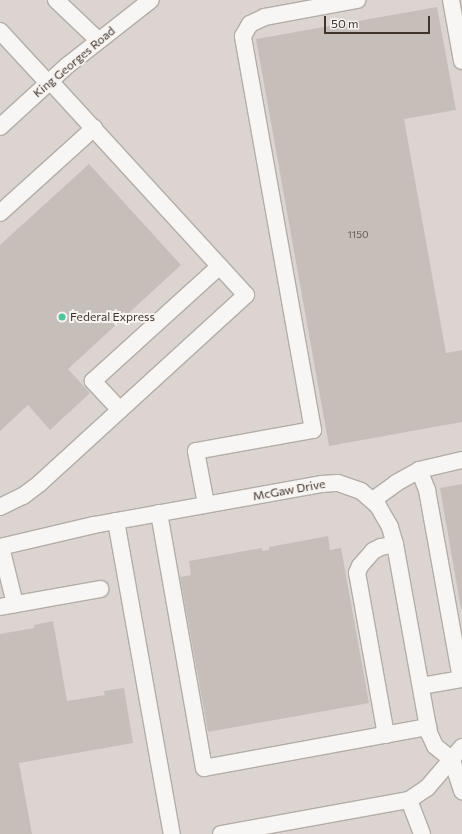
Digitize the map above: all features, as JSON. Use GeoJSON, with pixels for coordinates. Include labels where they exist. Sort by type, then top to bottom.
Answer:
{"type":"FeatureCollection","features":[{"type":"Feature","properties":{"kind":"street"},"geometry":{"type":"LineString","coordinates":[[56,0],[98,40]]}},
{"type":"Feature","properties":{"kind":"street","name":"King Georges Road"},"geometry":{"type":"LineString","coordinates":[[0,127],[98,40],[151,0]]}},
{"type":"Feature","properties":{"kind":"street"},"geometry":{"type":"LineString","coordinates":[[206,504],[196,451],[313,430],[243,36],[250,24],[265,17],[357,0]]}},
{"type":"Feature","properties":{"kind":"street"},"geometry":{"type":"LineString","coordinates":[[451,0],[462,61]]}},
{"type":"Feature","properties":{"kind":"street"},"geometry":{"type":"LineString","coordinates":[[0,31],[94,128],[246,295],[31,490],[0,507]]}},
{"type":"Feature","properties":{"kind":"street"},"geometry":{"type":"LineString","coordinates":[[0,213],[94,128]]}},
{"type":"Feature","properties":{"kind":"street"},"geometry":{"type":"LineString","coordinates":[[120,410],[93,382],[220,266]]}},
{"type":"Feature","properties":{"kind":"street"},"geometry":{"type":"LineString","coordinates":[[373,500],[396,483],[419,470],[462,460]]}},
{"type":"Feature","properties":{"kind":"street"},"geometry":{"type":"LineString","coordinates":[[419,470],[426,490],[461,679],[421,686]]}},
{"type":"Feature","properties":{"kind":"street","name":"McGaw Drive"},"geometry":{"type":"LineString","coordinates":[[1,547],[116,521],[330,483],[354,488],[373,500],[387,519],[395,544],[428,728],[435,746],[452,760]]}},
{"type":"Feature","properties":{"kind":"street"},"geometry":{"type":"LineString","coordinates":[[159,513],[204,768],[428,728]]}},
{"type":"Feature","properties":{"kind":"street"},"geometry":{"type":"LineString","coordinates":[[116,521],[172,834]]}},
{"type":"Feature","properties":{"kind":"street"},"geometry":{"type":"LineString","coordinates":[[386,735],[357,573],[360,566],[373,551],[381,547],[395,544]]}},
{"type":"Feature","properties":{"kind":"street"},"geometry":{"type":"LineString","coordinates":[[1,547],[8,606],[100,589]]}},
{"type":"Feature","properties":{"kind":"street"},"geometry":{"type":"LineString","coordinates":[[221,834],[409,800],[427,788],[462,747]]}},
{"type":"Feature","properties":{"kind":"street"},"geometry":{"type":"LineString","coordinates":[[452,760],[462,791]]}},
{"type":"Feature","properties":{"kind":"street"},"geometry":{"type":"LineString","coordinates":[[409,800],[422,834]]}},
{"type":"Feature","properties":{"kind":"shaded area"},"geometry":{"type":"Polygon","coordinates":[[[0,0],[462,0],[462,834],[0,834],[0,0]]]}},
{"type":"Feature","properties":{"kind":"building"},"geometry":{"type":"Polygon","coordinates":[[[437,7],[456,110],[404,119],[446,353],[462,350],[462,422],[329,446],[256,39],[437,7]]]}},
{"type":"Feature","properties":{"kind":"building","name":"Federal Express"},"geometry":{"type":"Polygon","coordinates":[[[89,164],[181,265],[68,369],[90,393],[50,430],[28,405],[0,431],[0,245],[89,164]]]}},
{"type":"Feature","properties":{"kind":"building"},"geometry":{"type":"Polygon","coordinates":[[[462,484],[462,609],[461,609],[440,488],[462,484]]]}},
{"type":"Feature","properties":{"kind":"building"},"geometry":{"type":"Polygon","coordinates":[[[328,536],[330,550],[341,548],[369,703],[208,732],[180,577],[191,575],[189,561],[262,548],[262,551],[269,550],[269,547],[328,536]]]}},
{"type":"Feature","properties":{"kind":"building"},"geometry":{"type":"Polygon","coordinates":[[[53,621],[67,701],[105,695],[104,691],[124,688],[133,743],[19,763],[32,834],[0,834],[0,634],[34,628],[34,625],[53,621]]]}},
{"type":"Feature","properties":{"kind":"place","name":"Federal Express"},"geometry":{"type":"Point","coordinates":[62,317]}}]}
